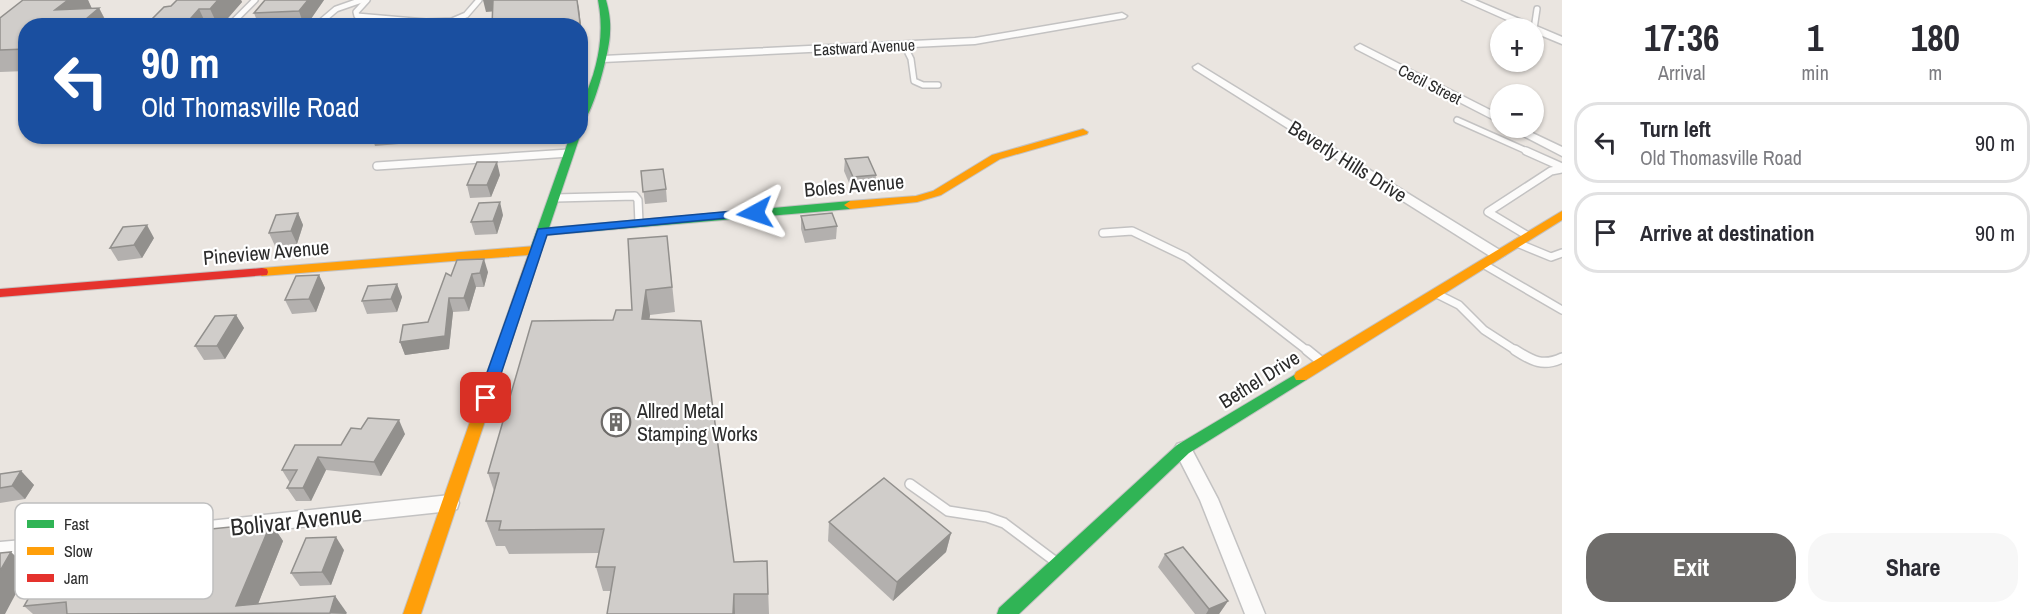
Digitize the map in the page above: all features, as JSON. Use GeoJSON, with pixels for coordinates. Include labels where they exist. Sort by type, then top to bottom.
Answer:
{"type":"FeatureCollection","features":[{"type":"Feature","properties":{"kind":"street"},"geometry":{"type":"LineString","coordinates":[[588,100],[603,59],[607,24],[602,0]]}},
{"type":"Feature","properties":{"kind":"street"},"geometry":{"type":"LineString","coordinates":[[1467,0],[1509,18]]}},
{"type":"Feature","properties":{"kind":"street","name":"Eastward Avenue"},"geometry":{"type":"LineString","coordinates":[[603,59],[975,41],[1122,16]]}},
{"type":"Feature","properties":{"kind":"street"},"geometry":{"type":"LineString","coordinates":[[1544,33],[1562,40]]}},
{"type":"Feature","properties":{"kind":"street","name":"Cecil Street"},"geometry":{"type":"LineString","coordinates":[[1360,47],[1490,115]]}},
{"type":"Feature","properties":{"kind":"street","name":"Beverly Hills Drive"},"geometry":{"type":"LineString","coordinates":[[1198,67],[1498,255]]}},
{"type":"Feature","properties":{"kind":"street","name":"Boles Avenue"},"geometry":{"type":"LineString","coordinates":[[542,232],[917,199],[937,193],[996,157],[1083,132]]}},
{"type":"Feature","properties":{"kind":"street"},"geometry":{"type":"LineString","coordinates":[[1534,138],[1562,152]]}},
{"type":"Feature","properties":{"kind":"street"},"geometry":{"type":"LineString","coordinates":[[412,614],[573,144]]}},
{"type":"Feature","properties":{"kind":"street","name":"Bethel Drive"},"geometry":{"type":"LineString","coordinates":[[1006,614],[1183,449],[1562,215]]}},
{"type":"Feature","properties":{"kind":"street","name":"Pineview Avenue"},"geometry":{"type":"LineString","coordinates":[[0,293],[536,250]]}},
{"type":"Feature","properties":{"kind":"street"},"geometry":{"type":"LineString","coordinates":[[1183,449],[1209,499],[1255,614]]}},
{"type":"Feature","properties":{"kind":"street","name":"Bolivar Avenue"},"geometry":{"type":"LineString","coordinates":[[213,529],[450,503]]}},
{"type":"Feature","properties":{"kind":"street"},"geometry":{"type":"LineString","coordinates":[[0,551],[15,549]]}},
{"type":"Feature","properties":{"kind":"lane"},"geometry":{"type":"LineString","coordinates":[[237,18],[255,0]]}},
{"type":"Feature","properties":{"kind":"lane"},"geometry":{"type":"LineString","coordinates":[[325,18],[336,9],[362,0]]}},
{"type":"Feature","properties":{"kind":"lane"},"geometry":{"type":"LineString","coordinates":[[367,0],[356,12],[357,16],[385,18]]}},
{"type":"Feature","properties":{"kind":"lane"},"geometry":{"type":"LineString","coordinates":[[462,18],[469,13],[479,0]]}},
{"type":"Feature","properties":{"kind":"lane"},"geometry":{"type":"LineString","coordinates":[[1536,18],[1537,9]]}},
{"type":"Feature","properties":{"kind":"lane"},"geometry":{"type":"LineString","coordinates":[[904,45],[911,59],[914,81],[924,85],[938,86]]}},
{"type":"Feature","properties":{"kind":"lane"},"geometry":{"type":"LineString","coordinates":[[1457,120],[1562,168]]}},
{"type":"Feature","properties":{"kind":"lane"},"geometry":{"type":"LineString","coordinates":[[377,166],[570,153]]}},
{"type":"Feature","properties":{"kind":"lane"},"geometry":{"type":"LineString","coordinates":[[1562,168],[1551,171],[1490,208],[1488,212],[1551,257],[1562,252]]}},
{"type":"Feature","properties":{"kind":"lane"},"geometry":{"type":"LineString","coordinates":[[554,198],[635,196],[638,200],[639,223]]}},
{"type":"Feature","properties":{"kind":"lane"},"geometry":{"type":"LineString","coordinates":[[1103,232],[1132,231],[1186,257],[1323,363]]}},
{"type":"Feature","properties":{"kind":"lane"},"geometry":{"type":"LineString","coordinates":[[1483,264],[1562,310]]}},
{"type":"Feature","properties":{"kind":"lane"},"geometry":{"type":"LineString","coordinates":[[1436,293],[1459,305],[1484,330],[1535,363],[1552,363],[1562,358]]}},
{"type":"Feature","properties":{"kind":"lane"},"geometry":{"type":"LineString","coordinates":[[910,484],[948,512],[987,517],[1005,523],[1060,564]]}},
{"type":"Feature","properties":{"kind":"building"},"geometry":{"type":"Polygon","coordinates":[[[23,0],[68,0],[55,10],[99,8],[87,18],[18,18],[18,49],[0,50],[0,18],[23,0]]]}},
{"type":"Feature","properties":{"kind":"building"},"geometry":{"type":"Polygon","coordinates":[[[177,0],[218,0],[210,9],[199,9],[191,18],[153,18],[164,7],[171,6],[177,0]]]}},
{"type":"Feature","properties":{"kind":"building"},"geometry":{"type":"Polygon","coordinates":[[[265,0],[308,0],[299,11],[254,13],[265,0]]]}},
{"type":"Feature","properties":{"kind":"building"},"geometry":{"type":"Polygon","coordinates":[[[493,0],[577,0],[579,18],[492,18],[493,0]]]}},
{"type":"Feature","properties":{"kind":"building"},"geometry":{"type":"Polygon","coordinates":[[[868,157],[876,175],[853,177],[845,159],[868,157]]]}},
{"type":"Feature","properties":{"kind":"building"},"geometry":{"type":"Polygon","coordinates":[[[477,162],[497,162],[487,185],[467,185],[477,162]]]}},
{"type":"Feature","properties":{"kind":"building"},"geometry":{"type":"Polygon","coordinates":[[[663,169],[666,189],[643,192],[641,171],[663,169]]]}},
{"type":"Feature","properties":{"kind":"building"},"geometry":{"type":"Polygon","coordinates":[[[500,202],[493,221],[471,222],[479,203],[500,202]]]}},
{"type":"Feature","properties":{"kind":"building"},"geometry":{"type":"Polygon","coordinates":[[[298,213],[291,231],[269,233],[276,215],[298,213]]]}},
{"type":"Feature","properties":{"kind":"building"},"geometry":{"type":"Polygon","coordinates":[[[832,213],[837,226],[805,230],[801,216],[832,213]]]}},
{"type":"Feature","properties":{"kind":"building"},"geometry":{"type":"Polygon","coordinates":[[[147,225],[134,245],[110,248],[123,227],[147,225]]]}},
{"type":"Feature","properties":{"kind":"building","name":"Allred Metal Stamping Works"},"geometry":{"type":"Polygon","coordinates":[[[667,236],[672,287],[646,290],[642,319],[701,321],[734,562],[767,561],[768,594],[734,594],[733,614],[607,614],[615,567],[596,567],[604,529],[499,530],[501,521],[486,521],[499,473],[488,473],[532,321],[613,320],[616,310],[632,310],[628,239],[667,236]]]}},
{"type":"Feature","properties":{"kind":"building"},"geometry":{"type":"Polygon","coordinates":[[[484,259],[480,273],[472,274],[464,298],[449,298],[445,336],[400,342],[403,325],[428,322],[446,273],[451,276],[457,260],[484,259]]]}},
{"type":"Feature","properties":{"kind":"building"},"geometry":{"type":"Polygon","coordinates":[[[319,275],[309,299],[285,300],[296,276],[319,275]]]}},
{"type":"Feature","properties":{"kind":"building"},"geometry":{"type":"Polygon","coordinates":[[[397,284],[391,299],[362,301],[368,286],[397,284]]]}},
{"type":"Feature","properties":{"kind":"building"},"geometry":{"type":"Polygon","coordinates":[[[236,315],[217,346],[195,346],[215,316],[236,315]]]}},
{"type":"Feature","properties":{"kind":"building"},"geometry":{"type":"Polygon","coordinates":[[[368,418],[399,420],[374,462],[318,457],[303,488],[287,488],[297,470],[282,470],[295,445],[341,445],[351,428],[361,429],[368,418]]]}},
{"type":"Feature","properties":{"kind":"building"},"geometry":{"type":"Polygon","coordinates":[[[21,471],[12,486],[0,488],[0,474],[21,471]]]}},
{"type":"Feature","properties":{"kind":"building"},"geometry":{"type":"Polygon","coordinates":[[[884,478],[951,533],[897,582],[829,522],[884,478]]]}},
{"type":"Feature","properties":{"kind":"building"},"geometry":{"type":"Polygon","coordinates":[[[271,523],[236,606],[335,596],[330,613],[67,614],[66,602],[24,606],[28,599],[213,599],[213,529],[271,523]]]}},
{"type":"Feature","properties":{"kind":"building"},"geometry":{"type":"Polygon","coordinates":[[[336,537],[322,572],[291,573],[306,538],[336,537]]]}},
{"type":"Feature","properties":{"kind":"building"},"geometry":{"type":"Polygon","coordinates":[[[1183,547],[1228,601],[1209,609],[1165,554],[1183,547]]]}},
{"type":"Feature","properties":{"kind":"building"},"geometry":{"type":"Polygon","coordinates":[[[11,552],[0,571],[0,553],[11,552]]]}},
{"type":"Feature","properties":{"kind":"traffic: fast"},"geometry":{"type":"LineString","coordinates":[[588,101],[605,47],[606,31],[602,0]]}},
{"type":"Feature","properties":{"kind":"traffic: fast"},"geometry":{"type":"LineString","coordinates":[[534,255],[572,144]]}},
{"type":"Feature","properties":{"kind":"traffic: fast"},"geometry":{"type":"LineString","coordinates":[[542,232],[850,205]]}},
{"type":"Feature","properties":{"kind":"traffic: fast"},"geometry":{"type":"LineString","coordinates":[[1006,614],[1183,449],[1301,376]]}},
{"type":"Feature","properties":{"kind":"traffic: slow"},"geometry":{"type":"LineString","coordinates":[[850,205],[917,199],[937,193],[996,157],[1083,132]]}},
{"type":"Feature","properties":{"kind":"traffic: slow"},"geometry":{"type":"LineString","coordinates":[[1301,376],[1562,215]]}},
{"type":"Feature","properties":{"kind":"traffic: slow"},"geometry":{"type":"LineString","coordinates":[[262,272],[536,250]]}},
{"type":"Feature","properties":{"kind":"traffic: slow"},"geometry":{"type":"LineString","coordinates":[[412,614],[534,255]]}},
{"type":"Feature","properties":{"kind":"traffic: jam"},"geometry":{"type":"LineString","coordinates":[[0,293],[262,272]]}},
{"type":"Feature","properties":{"kind":"place","name":"Allred Metal Stamping Works"},"geometry":{"type":"Point","coordinates":[616,422]}},
{"type":"Feature","properties":{"kind":"route"},"geometry":{"type":"LineString","coordinates":[[486,398],[542,232],[755,213]]}}]}
